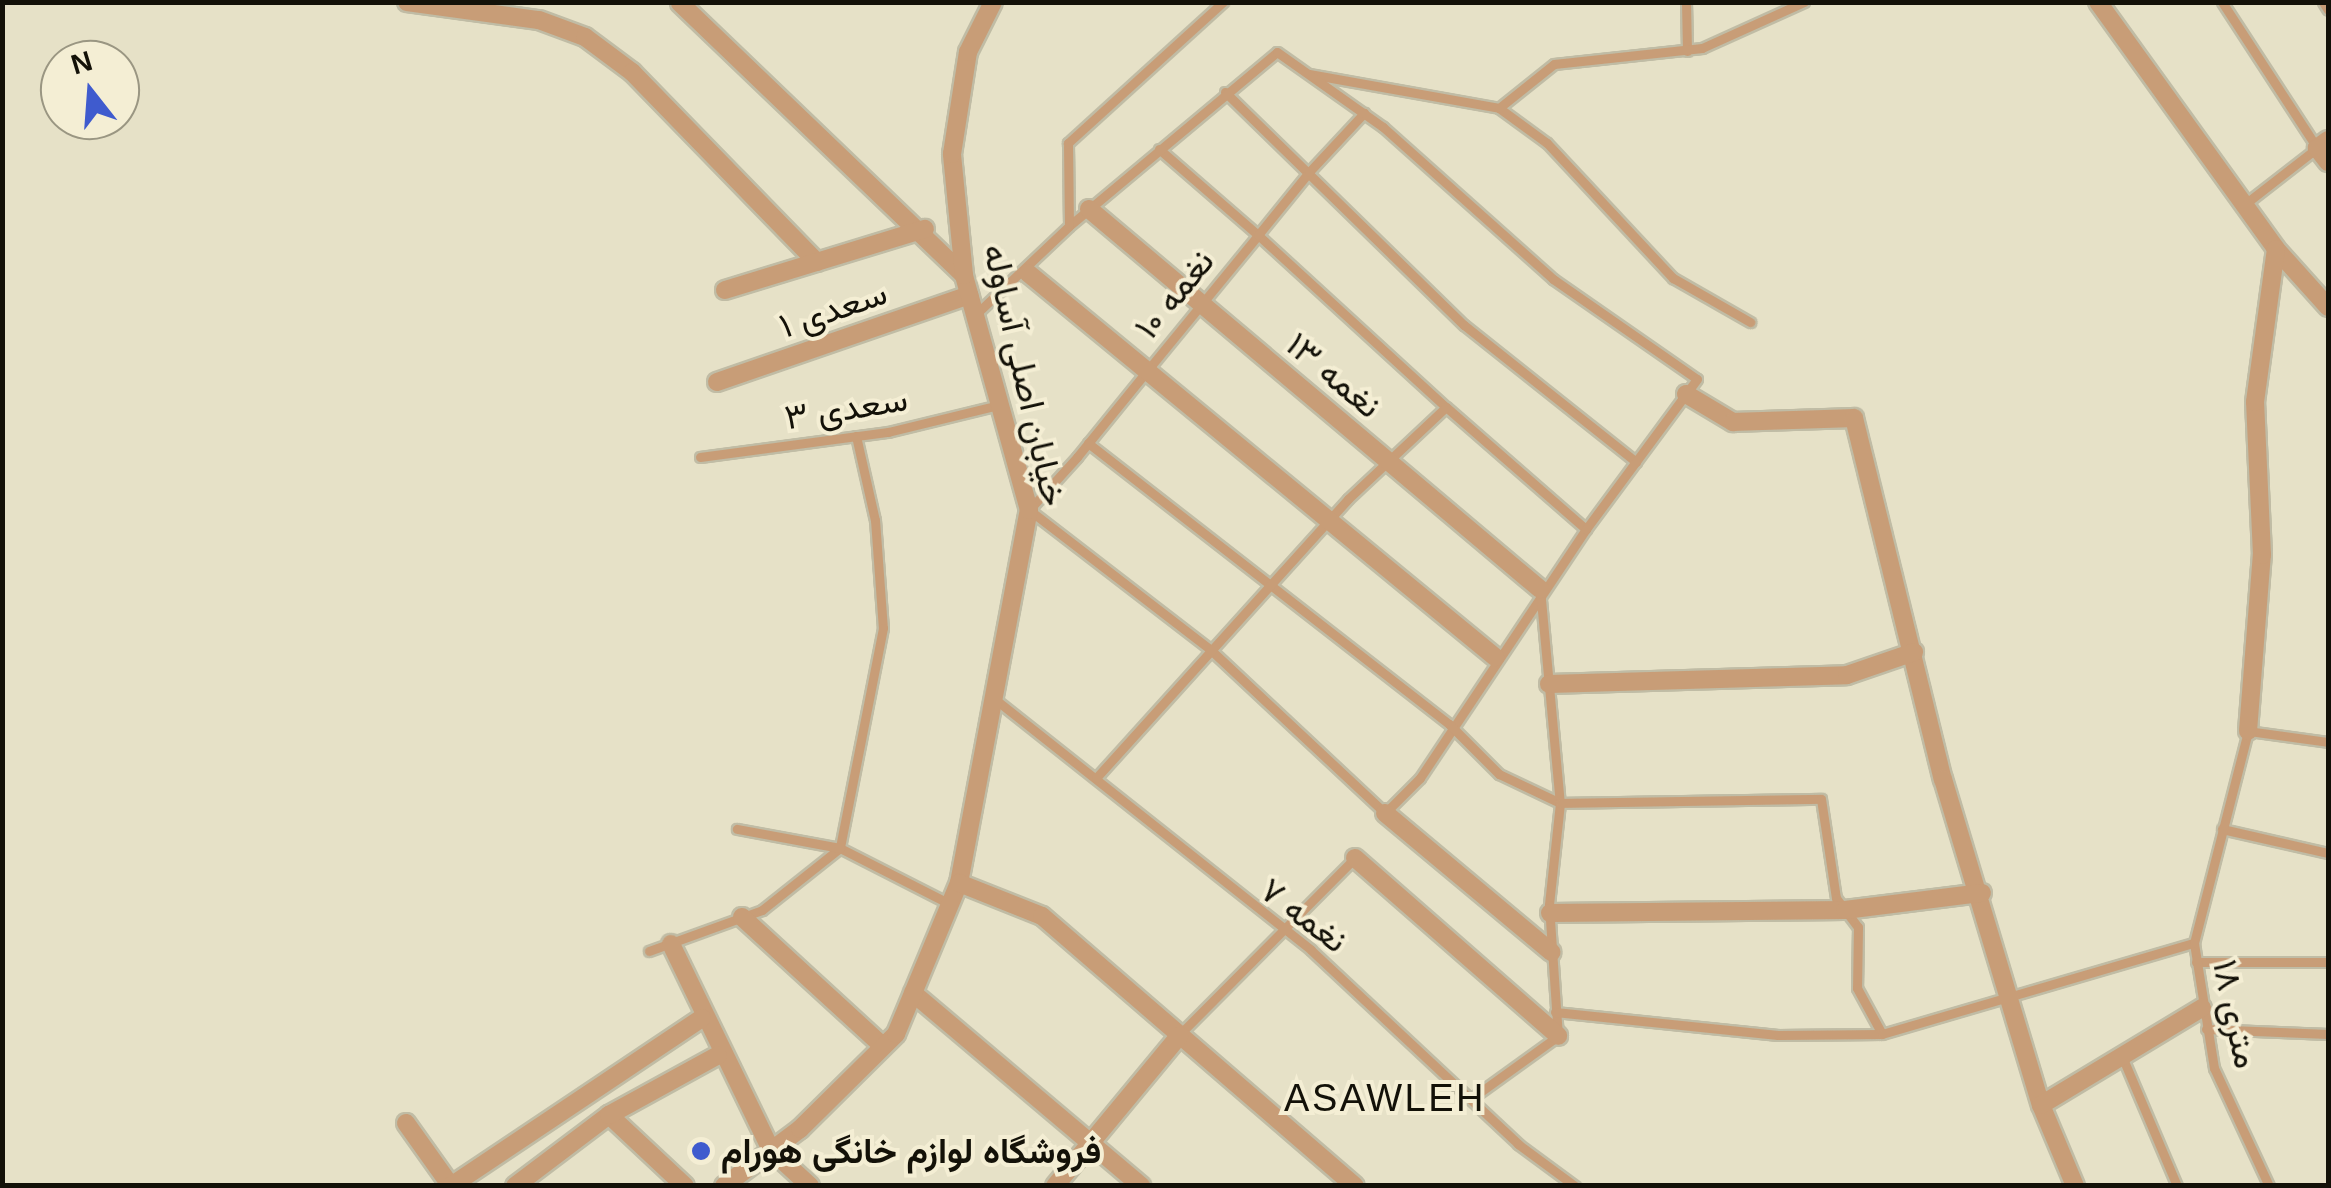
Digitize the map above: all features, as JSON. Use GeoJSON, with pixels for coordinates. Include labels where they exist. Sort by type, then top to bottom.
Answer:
{"type":"FeatureCollection","features":[{"type":"Feature","properties":{"kind":"street"},"geometry":{"type":"LineString","coordinates":[[406,2],[539,20],[585,37],[632,72],[817,262]]}},
{"type":"Feature","properties":{"kind":"street","name":"خیابان اصلی آساوله"},"geometry":{"type":"LineString","coordinates":[[724,1186],[772,1150],[883,1046],[913,992],[959,883],[1029,510],[964,274],[952,154],[968,52],[993,2]]}},
{"type":"Feature","properties":{"kind":"street"},"geometry":{"type":"LineString","coordinates":[[2098,2],[2243,206],[2328,307]]}},
{"type":"Feature","properties":{"kind":"street"},"geometry":{"type":"LineString","coordinates":[[680,3],[866,188],[926,229],[964,274]]}},
{"type":"Feature","properties":{"kind":"street","name":"نغمه ۱۳"},"geometry":{"type":"LineString","coordinates":[[1089,209],[1540,589]]}},
{"type":"Feature","properties":{"kind":"street"},"geometry":{"type":"LineString","coordinates":[[725,290],[926,229]]}},
{"type":"Feature","properties":{"kind":"street"},"geometry":{"type":"LineString","coordinates":[[2248,731],[2262,555],[2255,402],[2276,249]]}},
{"type":"Feature","properties":{"kind":"street"},"geometry":{"type":"LineString","coordinates":[[1028,273],[1494,658]]}},
{"type":"Feature","properties":{"kind":"street","name":"سعدی ۱"},"geometry":{"type":"LineString","coordinates":[[717,382],[969,295]]}},
{"type":"Feature","properties":{"kind":"street"},"geometry":{"type":"LineString","coordinates":[[1686,394],[1734,422],[1854,418],[1878,543],[1914,652],[2042,1105],[2075,1186]]}},
{"type":"Feature","properties":{"kind":"street"},"geometry":{"type":"LineString","coordinates":[[1549,684],[1847,675],[1914,652]]}},
{"type":"Feature","properties":{"kind":"street"},"geometry":{"type":"LineString","coordinates":[[1385,813],[1551,952]]}},
{"type":"Feature","properties":{"kind":"street"},"geometry":{"type":"LineString","coordinates":[[1355,858],[1558,1036]]}},
{"type":"Feature","properties":{"kind":"street"},"geometry":{"type":"LineString","coordinates":[[959,883],[1042,916],[1355,1186]]}},
{"type":"Feature","properties":{"kind":"street"},"geometry":{"type":"LineString","coordinates":[[1550,913],[1845,910],[1982,893]]}},
{"type":"Feature","properties":{"kind":"street"},"geometry":{"type":"LineString","coordinates":[[742,917],[883,1046]]}},
{"type":"Feature","properties":{"kind":"street"},"geometry":{"type":"LineString","coordinates":[[670,944],[718,1055],[772,1150],[810,1186]]}},
{"type":"Feature","properties":{"kind":"street"},"geometry":{"type":"LineString","coordinates":[[913,992],[1141,1186]]}},
{"type":"Feature","properties":{"kind":"street"},"geometry":{"type":"LineString","coordinates":[[2042,1105],[2124,1061],[2202,1008]]}},
{"type":"Feature","properties":{"kind":"street"},"geometry":{"type":"LineString","coordinates":[[406,1124],[451,1185],[702,1018]]}},
{"type":"Feature","properties":{"kind":"street"},"geometry":{"type":"LineString","coordinates":[[1055,1186],[1178,1036]]}},
{"type":"Feature","properties":{"kind":"street"},"geometry":{"type":"LineString","coordinates":[[515,1186],[610,1114],[718,1055]]}},
{"type":"Feature","properties":{"kind":"street"},"geometry":{"type":"LineString","coordinates":[[610,1114],[685,1186]]}},
{"type":"Feature","properties":{"kind":"lane"},"geometry":{"type":"LineString","coordinates":[[1069,226],[1068,143],[1223,2]]}},
{"type":"Feature","properties":{"kind":"lane"},"geometry":{"type":"LineString","coordinates":[[1686,2],[1687,51]]}},
{"type":"Feature","properties":{"kind":"lane"},"geometry":{"type":"LineString","coordinates":[[1499,108],[1554,64],[1687,51],[1804,2]]}},
{"type":"Feature","properties":{"kind":"lane"},"geometry":{"type":"LineString","coordinates":[[2222,2],[2325,150],[2243,206]]}},
{"type":"Feature","properties":{"kind":"lane"},"geometry":{"type":"LineString","coordinates":[[2324,2],[2328,10]]}},
{"type":"Feature","properties":{"kind":"lane"},"geometry":{"type":"LineString","coordinates":[[975,316],[1028,273],[1069,226],[1277,52],[1364,113],[1553,279],[1698,378],[1540,589],[1448,724],[1420,778],[1385,813],[1211,650],[1029,510]]}},
{"type":"Feature","properties":{"kind":"lane"},"geometry":{"type":"LineString","coordinates":[[1308,74],[1499,108],[1546,144],[1673,278],[1750,322]]}},
{"type":"Feature","properties":{"kind":"lane"},"geometry":{"type":"LineString","coordinates":[[1225,92],[1464,325],[1636,462]]}},
{"type":"Feature","properties":{"kind":"lane","name":"نغمه ۱۰"},"geometry":{"type":"LineString","coordinates":[[1029,510],[1088,444],[1309,172],[1364,113]]}},
{"type":"Feature","properties":{"kind":"lane"},"geometry":{"type":"LineString","coordinates":[[1159,148],[1586,529]]}},
{"type":"Feature","properties":{"kind":"lane","name":"سعدی ۳"},"geometry":{"type":"LineString","coordinates":[[700,456],[856,436],[999,405]]}},
{"type":"Feature","properties":{"kind":"lane"},"geometry":{"type":"LineString","coordinates":[[1096,778],[1329,520],[1446,407]]}},
{"type":"Feature","properties":{"kind":"lane"},"geometry":{"type":"LineString","coordinates":[[649,952],[742,917],[840,848],[883,628],[875,520],[856,436]]}},
{"type":"Feature","properties":{"kind":"lane"},"geometry":{"type":"LineString","coordinates":[[1088,444],[1448,724],[1499,774],[1560,804],[1820,799],[1845,910],[1858,927],[1857,988],[1882,1034]]}},
{"type":"Feature","properties":{"kind":"lane"},"geometry":{"type":"LineString","coordinates":[[1472,1098],[1558,1036],[1550,913],[1560,804],[1540,589]]}},
{"type":"Feature","properties":{"kind":"lane","name":"نغمه ۷"},"geometry":{"type":"LineString","coordinates":[[991,697],[1096,778],[1281,932],[1575,1186]]}},
{"type":"Feature","properties":{"kind":"lane"},"geometry":{"type":"LineString","coordinates":[[2248,731],[2328,742]]}},
{"type":"Feature","properties":{"kind":"lane","name":"۱۸ متری"},"geometry":{"type":"LineString","coordinates":[[2248,731],[2194,943],[2214,1068],[2268,1186]]}},
{"type":"Feature","properties":{"kind":"lane"},"geometry":{"type":"LineString","coordinates":[[736,830],[840,848],[950,904]]}},
{"type":"Feature","properties":{"kind":"lane"},"geometry":{"type":"LineString","coordinates":[[2222,830],[2328,854]]}},
{"type":"Feature","properties":{"kind":"lane"},"geometry":{"type":"LineString","coordinates":[[1178,1036],[1355,858]]}},
{"type":"Feature","properties":{"kind":"lane"},"geometry":{"type":"LineString","coordinates":[[1554,1012],[1708,1021],[1778,1035],[1882,1034],[2012,1001],[2194,943]]}},
{"type":"Feature","properties":{"kind":"lane"},"geometry":{"type":"LineString","coordinates":[[2196,962],[2328,962]]}},
{"type":"Feature","properties":{"kind":"lane"},"geometry":{"type":"LineString","coordinates":[[2206,1029],[2328,1034]]}},
{"type":"Feature","properties":{"kind":"lane"},"geometry":{"type":"LineString","coordinates":[[2124,1061],[2177,1186]]}},
{"type":"Feature","properties":{"kind":"place","name":"فروشگاه لوازم خانگی هورام"},"geometry":{"type":"Point","coordinates":[701,1151]}},
{"type":"Feature","properties":{"kind":"district","name":"ASAWLEH"},"geometry":{"type":"Point","coordinates":[1385,1099]}}]}
